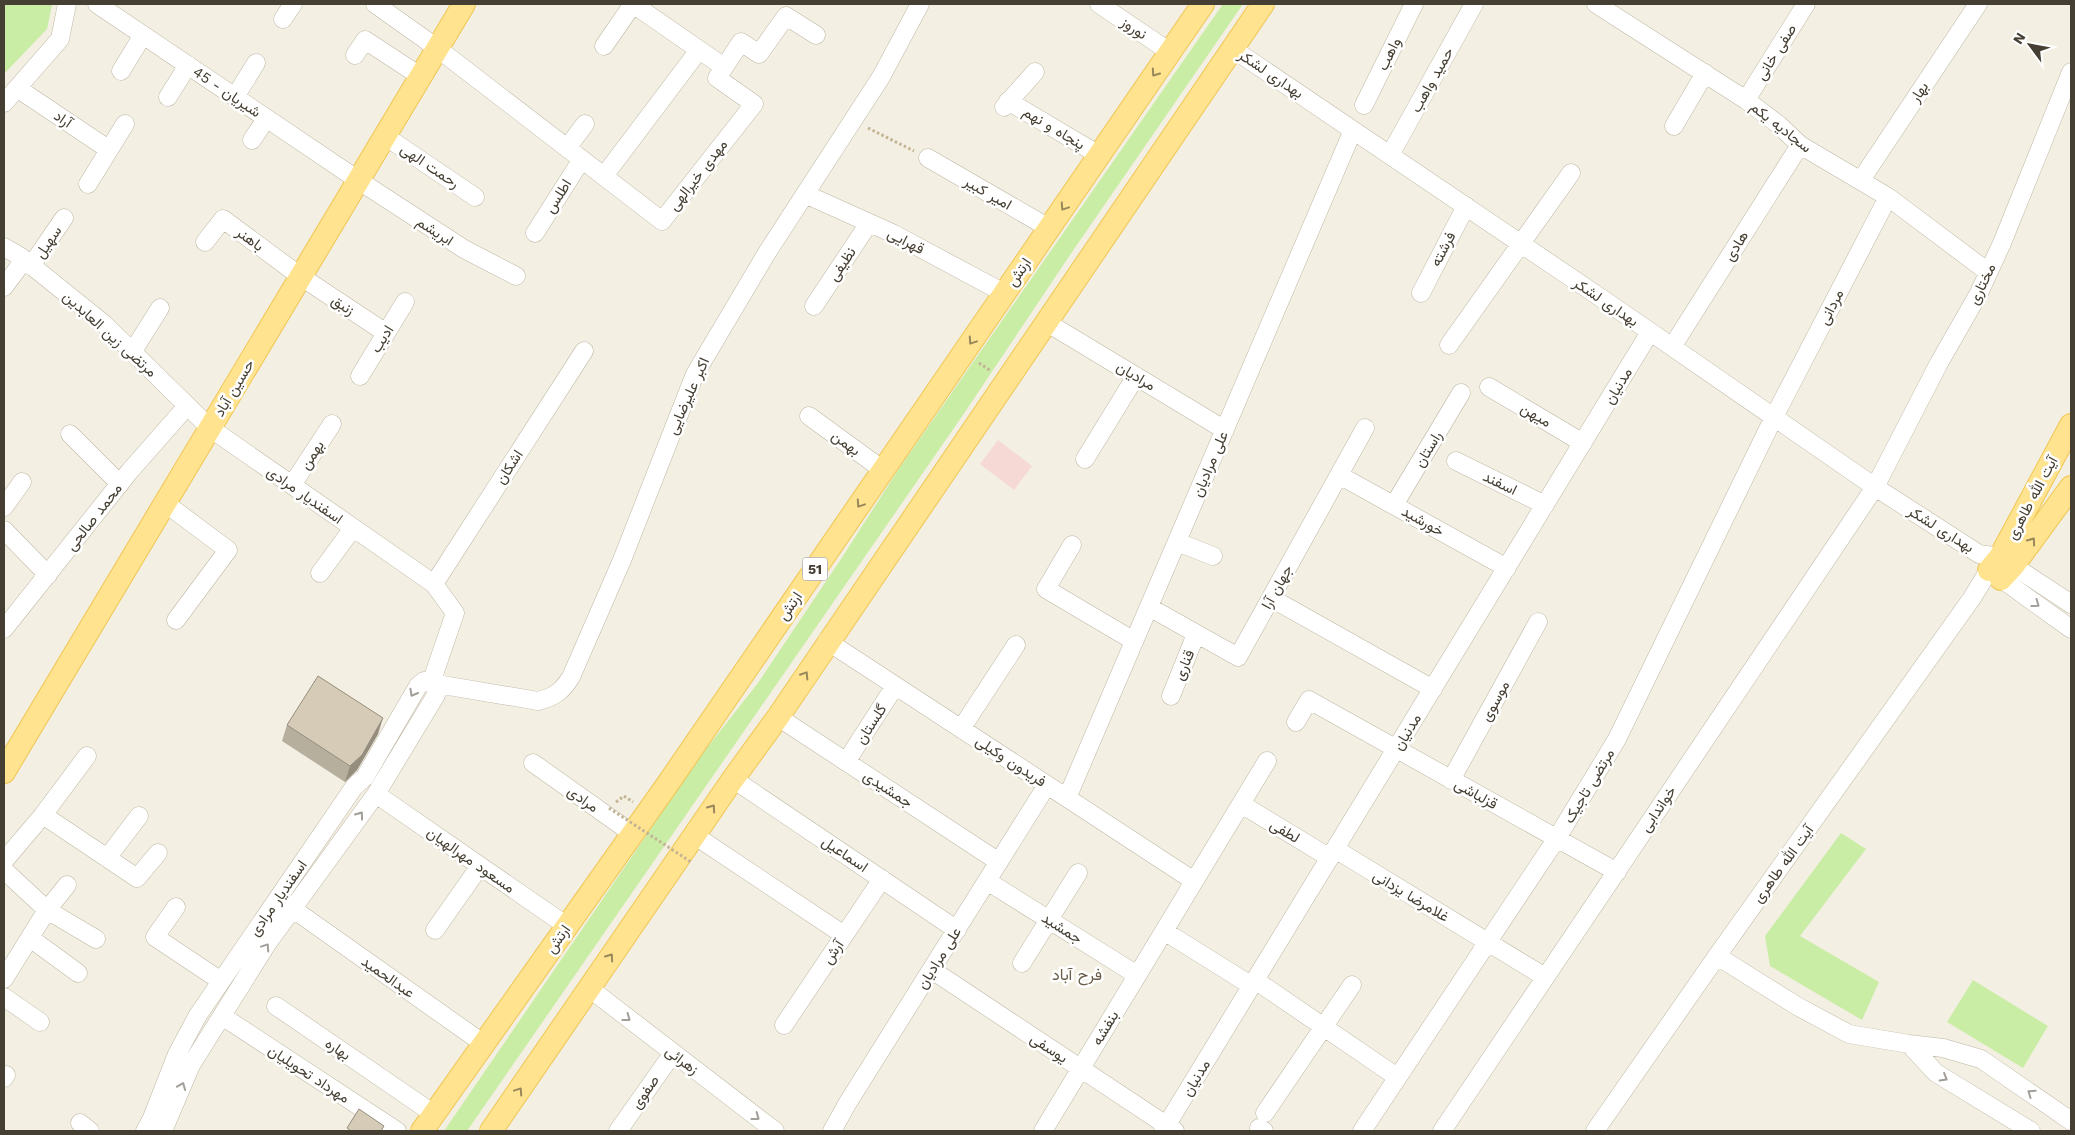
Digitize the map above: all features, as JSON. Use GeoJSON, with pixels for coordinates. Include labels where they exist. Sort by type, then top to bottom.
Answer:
{"type":"FeatureCollection","features":[{"type":"Feature","properties":{"kind":"main road","name":"حسین آباد"},"geometry":{"type":"LineString","coordinates":[[4,772],[464,4]]}},
{"type":"Feature","properties":{"kind":"main road","name":"ارتش"},"geometry":{"type":"LineString","coordinates":[[428,1123],[633,834],[1203,4]]}},
{"type":"Feature","properties":{"kind":"main road"},"geometry":{"type":"LineString","coordinates":[[491,1131],[732,779],[778,717],[827,641],[1263,4]]}},
{"type":"Feature","properties":{"kind":"main road","name":"آیت الله طاهری"},"geometry":{"type":"LineString","coordinates":[[1997,565],[2071,425]]}},
{"type":"Feature","properties":{"kind":"main road","name":"آیت الله طاهری"},"geometry":{"type":"LineString","coordinates":[[1997,565],[2071,487]]}},
{"type":"Feature","properties":{"kind":"street"},"geometry":{"type":"LineString","coordinates":[[4,103],[60,39],[67,4]]}},
{"type":"Feature","properties":{"kind":"street","name":"شیریان - 45"},"geometry":{"type":"LineString","coordinates":[[97,4],[122,11],[143,35],[358,180]]}},
{"type":"Feature","properties":{"kind":"street"},"geometry":{"type":"LineString","coordinates":[[283,19],[293,4]]}},
{"type":"Feature","properties":{"kind":"street","name":"مهدی خیرالهی"},"geometry":{"type":"LineString","coordinates":[[375,4],[437,48],[662,221],[754,104],[717,78],[724,67]]}},
{"type":"Feature","properties":{"kind":"street"},"geometry":{"type":"LineString","coordinates":[[604,46],[633,4],[724,67],[741,42],[758,54],[786,16],[816,35]]}},
{"type":"Feature","properties":{"kind":"street","name":"اکبر علیرضایی"},"geometry":{"type":"LineString","coordinates":[[431,683],[538,701],[552,698],[563,690],[572,677],[622,560],[694,374],[768,251],[881,78],[920,4]]}},
{"type":"Feature","properties":{"kind":"street","name":"نوروز"},"geometry":{"type":"LineString","coordinates":[[1099,4],[1170,52]]}},
{"type":"Feature","properties":{"kind":"street","name":"واهب"},"geometry":{"type":"LineString","coordinates":[[1364,105],[1414,4]]}},
{"type":"Feature","properties":{"kind":"street","name":"حمید واهب"},"geometry":{"type":"LineString","coordinates":[[1390,155],[1474,4]]}},
{"type":"Feature","properties":{"kind":"street","name":"سجادیه یکم"},"geometry":{"type":"LineString","coordinates":[[1596,4],[1746,100],[1779,125],[1800,145],[1888,196],[1988,272]]}},
{"type":"Feature","properties":{"kind":"street","name":"صفی خانی"},"geometry":{"type":"LineString","coordinates":[[1746,100],[1806,4]]}},
{"type":"Feature","properties":{"kind":"street","name":"بهار"},"geometry":{"type":"LineString","coordinates":[[1861,180],[1978,4]]}},
{"type":"Feature","properties":{"kind":"street"},"geometry":{"type":"LineString","coordinates":[[121,71],[143,35]]}},
{"type":"Feature","properties":{"kind":"street"},"geometry":{"type":"LineString","coordinates":[[356,55],[365,40],[420,76]]}},
{"type":"Feature","properties":{"kind":"street","name":"بهداری لشکر"},"geometry":{"type":"LineString","coordinates":[[1233,49],[1466,206],[1875,487],[1997,565]]}},
{"type":"Feature","properties":{"kind":"street"},"geometry":{"type":"LineString","coordinates":[[604,176],[700,50]]}},
{"type":"Feature","properties":{"kind":"street"},"geometry":{"type":"LineString","coordinates":[[235,97],[256,63]]}},
{"type":"Feature","properties":{"kind":"street"},"geometry":{"type":"LineString","coordinates":[[168,97],[188,66]]}},
{"type":"Feature","properties":{"kind":"street","name":"پنجاه و نهم"},"geometry":{"type":"LineString","coordinates":[[1035,72],[1006,104],[1099,155]]}},
{"type":"Feature","properties":{"kind":"street","name":"مختاری"},"geometry":{"type":"LineString","coordinates":[[1875,487],[1988,272],[2071,72]]}},
{"type":"Feature","properties":{"kind":"street"},"geometry":{"type":"LineString","coordinates":[[1674,126],[1705,74]]}},
{"type":"Feature","properties":{"kind":"street","name":"آراد"},"geometry":{"type":"LineString","coordinates":[[18,88],[108,150]]}},
{"type":"Feature","properties":{"kind":"street"},"geometry":{"type":"LineString","coordinates":[[252,140],[266,119]]}},
{"type":"Feature","properties":{"kind":"street"},"geometry":{"type":"LineString","coordinates":[[88,184],[125,124]]}},
{"type":"Feature","properties":{"kind":"street"},"geometry":{"type":"LineString","coordinates":[[567,148],[585,124]]}},
{"type":"Feature","properties":{"kind":"street","name":"علی مرادیان"},"geometry":{"type":"LineString","coordinates":[[1067,798],[1354,130]]}},
{"type":"Feature","properties":{"kind":"street","name":"رحمت الهی"},"geometry":{"type":"LineString","coordinates":[[385,136],[475,197]]}},
{"type":"Feature","properties":{"kind":"street","name":"هادی"},"geometry":{"type":"LineString","coordinates":[[1672,347],[1800,145]]}},
{"type":"Feature","properties":{"kind":"street","name":"امیر کبیر"},"geometry":{"type":"LineString","coordinates":[[928,158],[1049,228]]}},
{"type":"Feature","properties":{"kind":"street","name":"اطلس"},"geometry":{"type":"LineString","coordinates":[[535,233],[582,160]]}},
{"type":"Feature","properties":{"kind":"street"},"geometry":{"type":"LineString","coordinates":[[1448,345],[1571,173]]}},
{"type":"Feature","properties":{"kind":"street","name":"ابریشم"},"geometry":{"type":"LineString","coordinates":[[358,180],[464,249],[516,276]]}},
{"type":"Feature","properties":{"kind":"street","name":"قهرایی"},"geometry":{"type":"LineString","coordinates":[[805,194],[894,234],[1004,293]]}},
{"type":"Feature","properties":{"kind":"street","name":"مردانی"},"geometry":{"type":"LineString","coordinates":[[1774,417],[1888,196]]}},
{"type":"Feature","properties":{"kind":"street","name":"فرشته"},"geometry":{"type":"LineString","coordinates":[[1421,292],[1466,206]]}},
{"type":"Feature","properties":{"kind":"street","name":"سهیل"},"geometry":{"type":"LineString","coordinates":[[4,287],[28,263],[64,218]]}},
{"type":"Feature","properties":{"kind":"street","name":"باهنر"},"geometry":{"type":"LineString","coordinates":[[205,242],[223,219],[300,276]]}},
{"type":"Feature","properties":{"kind":"street","name":"نظیفی"},"geometry":{"type":"LineString","coordinates":[[814,306],[869,223]]}},
{"type":"Feature","properties":{"kind":"street","name":"مرتضی زین العابدین"},"geometry":{"type":"LineString","coordinates":[[4,247],[28,263],[104,324],[210,428]]}},
{"type":"Feature","properties":{"kind":"street","name":"زنبق"},"geometry":{"type":"LineString","coordinates":[[300,276],[386,333]]}},
{"type":"Feature","properties":{"kind":"street","name":"ادیب"},"geometry":{"type":"LineString","coordinates":[[360,376],[405,302]]}},
{"type":"Feature","properties":{"kind":"street"},"geometry":{"type":"LineString","coordinates":[[132,351],[160,308]]}},
{"type":"Feature","properties":{"kind":"street","name":"مرادیان"},"geometry":{"type":"LineString","coordinates":[[1046,322],[1225,430]]}},
{"type":"Feature","properties":{"kind":"street","name":"مدنیان"},"geometry":{"type":"LineString","coordinates":[[1168,1129],[1332,854],[1650,332]]}},
{"type":"Feature","properties":{"kind":"street","name":"اشکان"},"geometry":{"type":"LineString","coordinates":[[434,584],[584,351]]}},
{"type":"Feature","properties":{"kind":"street"},"geometry":{"type":"LineString","coordinates":[[1085,459],[1136,376]]}},
{"type":"Feature","properties":{"kind":"street","name":"میهن"},"geometry":{"type":"LineString","coordinates":[[1489,387],[1582,443]]}},
{"type":"Feature","properties":{"kind":"street","name":"راستان"},"geometry":{"type":"LineString","coordinates":[[1394,505],[1461,393]]}},
{"type":"Feature","properties":{"kind":"street","name":"محمد صالحی"},"geometry":{"type":"LineString","coordinates":[[4,629],[120,484],[188,406]]}},
{"type":"Feature","properties":{"kind":"street","name":"بهمن"},"geometry":{"type":"LineString","coordinates":[[809,416],[883,470]]}},
{"type":"Feature","properties":{"kind":"street","name":"مرتضی تاجیک"},"geometry":{"type":"LineString","coordinates":[[1362,1131],[1557,838],[1617,739],[1774,417]]}},
{"type":"Feature","properties":{"kind":"street","name":"بهمن"},"geometry":{"type":"LineString","coordinates":[[292,485],[332,424]]}},
{"type":"Feature","properties":{"kind":"street","name":"اسفندیار مرادی"},"geometry":{"type":"LineString","coordinates":[[210,428],[434,584],[455,612],[431,683]]}},
{"type":"Feature","properties":{"kind":"street","name":"جهان آرا"},"geometry":{"type":"LineString","coordinates":[[1149,608],[1238,657],[1365,428]]}},
{"type":"Feature","properties":{"kind":"street"},"geometry":{"type":"LineString","coordinates":[[70,434],[120,484]]}},
{"type":"Feature","properties":{"kind":"street","name":"اسفند"},"geometry":{"type":"LineString","coordinates":[[1456,462],[1545,505]]}},
{"type":"Feature","properties":{"kind":"street","name":"خورشید"},"geometry":{"type":"LineString","coordinates":[[1339,475],[1507,568]]}},
{"type":"Feature","properties":{"kind":"street"},"geometry":{"type":"LineString","coordinates":[[4,507],[22,482]]}},
{"type":"Feature","properties":{"kind":"street","name":"خواندابی"},"geometry":{"type":"LineString","coordinates":[[1442,1131],[1875,487]]}},
{"type":"Feature","properties":{"kind":"street"},"geometry":{"type":"LineString","coordinates":[[165,503],[228,550],[176,620]]}},
{"type":"Feature","properties":{"kind":"street"},"geometry":{"type":"LineString","coordinates":[[320,573],[353,528]]}},
{"type":"Feature","properties":{"kind":"street"},"geometry":{"type":"LineString","coordinates":[[4,530],[48,575]]}},
{"type":"Feature","properties":{"kind":"street"},"geometry":{"type":"LineString","coordinates":[[1177,542],[1212,556]]}},
{"type":"Feature","properties":{"kind":"street"},"geometry":{"type":"LineString","coordinates":[[1072,544],[1046,589],[1134,641]]}},
{"type":"Feature","properties":{"kind":"street"},"geometry":{"type":"LineString","coordinates":[[1997,565],[2071,604]]}},
{"type":"Feature","properties":{"kind":"street"},"geometry":{"type":"LineString","coordinates":[[1997,565],[2071,629]]}},
{"type":"Feature","properties":{"kind":"street","name":"آیت الله طاهری"},"geometry":{"type":"LineString","coordinates":[[1595,1131],[1717,956],[1997,565]]}},
{"type":"Feature","properties":{"kind":"street"},"geometry":{"type":"LineString","coordinates":[[1271,598],[1433,689]]}},
{"type":"Feature","properties":{"kind":"street","name":"موسوی"},"geometry":{"type":"LineString","coordinates":[[1451,780],[1538,622]]}},
{"type":"Feature","properties":{"kind":"street","name":"قناری"},"geometry":{"type":"LineString","coordinates":[[1171,696],[1196,634]]}},
{"type":"Feature","properties":{"kind":"street","name":"فریدون وکیلی"},"geometry":{"type":"LineString","coordinates":[[827,641],[1194,881]]}},
{"type":"Feature","properties":{"kind":"street"},"geometry":{"type":"LineString","coordinates":[[961,729],[1016,645]]}},
{"type":"Feature","properties":{"kind":"street","name":"اسفندیار مرادی"},"geometry":{"type":"LineString","coordinates":[[145,1131],[177,1054],[198,1015],[354,787],[365,777],[418,686],[424,681],[431,683],[436,688],[436,695],[376,794],[267,944],[191,1065],[164,1131]]}},
{"type":"Feature","properties":{"kind":"street","name":"گلستان"},"geometry":{"type":"LineString","coordinates":[[846,762],[895,686]]}},
{"type":"Feature","properties":{"kind":"street","name":"قزلباشی"},"geometry":{"type":"LineString","coordinates":[[1296,722],[1309,700],[1617,872]]}},
{"type":"Feature","properties":{"kind":"street","name":"جمشیدی"},"geometry":{"type":"LineString","coordinates":[[778,717],[999,862]]}},
{"type":"Feature","properties":{"kind":"street"},"geometry":{"type":"LineString","coordinates":[[4,861],[43,815],[87,756]]}},
{"type":"Feature","properties":{"kind":"street","name":"بنفشه"},"geometry":{"type":"LineString","coordinates":[[1043,1131],[1267,761]]}},
{"type":"Feature","properties":{"kind":"street","name":"مرادی"},"geometry":{"type":"LineString","coordinates":[[533,763],[633,834]]}},
{"type":"Feature","properties":{"kind":"street","name":"اسماعیل"},"geometry":{"type":"LineString","coordinates":[[732,779],[957,930]]}},
{"type":"Feature","properties":{"kind":"street","name":"علی مرادیان"},"geometry":{"type":"LineString","coordinates":[[832,1131],[1047,785]]}},
{"type":"Feature","properties":{"kind":"street","name":"مسعود مهرالهیان"},"geometry":{"type":"LineString","coordinates":[[376,794],[567,926]]}},
{"type":"Feature","properties":{"kind":"street","name":"لطفی"},"geometry":{"type":"LineString","coordinates":[[1241,804],[1332,854]]}},
{"type":"Feature","properties":{"kind":"street"},"geometry":{"type":"LineString","coordinates":[[43,815],[137,878],[158,853]]}},
{"type":"Feature","properties":{"kind":"street"},"geometry":{"type":"LineString","coordinates":[[107,858],[139,816]]}},
{"type":"Feature","properties":{"kind":"street"},"geometry":{"type":"LineString","coordinates":[[694,835],[844,936]]}},
{"type":"Feature","properties":{"kind":"street","name":"غلامرضا یزدانی"},"geometry":{"type":"LineString","coordinates":[[1332,854],[1545,977]]}},
{"type":"Feature","properties":{"kind":"street"},"geometry":{"type":"LineString","coordinates":[[435,930],[480,866]]}},
{"type":"Feature","properties":{"kind":"street"},"geometry":{"type":"LineString","coordinates":[[4,870],[47,910],[96,940]]}},
{"type":"Feature","properties":{"kind":"street"},"geometry":{"type":"LineString","coordinates":[[1022,963],[1078,873]]}},
{"type":"Feature","properties":{"kind":"street","name":"آرش"},"geometry":{"type":"LineString","coordinates":[[784,1025],[882,879]]}},
{"type":"Feature","properties":{"kind":"street","name":"جمشید"},"geometry":{"type":"LineString","coordinates":[[987,881],[1137,975]]}},
{"type":"Feature","properties":{"kind":"street"},"geometry":{"type":"LineString","coordinates":[[4,979],[47,910],[67,885]]}},
{"type":"Feature","properties":{"kind":"street"},"geometry":{"type":"LineString","coordinates":[[176,907],[155,937],[221,981]]}},
{"type":"Feature","properties":{"kind":"street","name":"عبدالحمید"},"geometry":{"type":"LineString","coordinates":[[293,909],[484,1044]]}},
{"type":"Feature","properties":{"kind":"street"},"geometry":{"type":"LineString","coordinates":[[1164,931],[1254,983],[1324,1027],[1397,1077]]}},
{"type":"Feature","properties":{"kind":"street"},"geometry":{"type":"LineString","coordinates":[[30,938],[78,972]]}},
{"type":"Feature","properties":{"kind":"street"},"geometry":{"type":"LineString","coordinates":[[1717,956],[1797,1006],[1849,1034],[1943,1048],[1981,1059],[2071,1121]]}},
{"type":"Feature","properties":{"kind":"street","name":"یوسفی"},"geometry":{"type":"LineString","coordinates":[[932,970],[1168,1129]]}},
{"type":"Feature","properties":{"kind":"street"},"geometry":{"type":"LineString","coordinates":[[1263,1124],[1352,985]]}},
{"type":"Feature","properties":{"kind":"street","name":"زهرائی"},"geometry":{"type":"LineString","coordinates":[[589,988],[775,1131]]}},
{"type":"Feature","properties":{"kind":"street"},"geometry":{"type":"LineString","coordinates":[[4,997],[40,1022]]}},
{"type":"Feature","properties":{"kind":"street","name":"بهاره"},"geometry":{"type":"LineString","coordinates":[[276,1006],[428,1123]]}},
{"type":"Feature","properties":{"kind":"street","name":"مهرداد تحویلیان"},"geometry":{"type":"LineString","coordinates":[[222,1016],[397,1131]]}},
{"type":"Feature","properties":{"kind":"street"},"geometry":{"type":"LineString","coordinates":[[1909,1044],[1936,1073],[2031,1131]]}},
{"type":"Feature","properties":{"kind":"street","name":"صفوی"},"geometry":{"type":"LineString","coordinates":[[618,1131],[673,1053]]}},
{"type":"Feature","properties":{"kind":"path"},"geometry":{"type":"LineString","coordinates":[[853,121],[928,158]]}},
{"type":"Feature","properties":{"kind":"path"},"geometry":{"type":"LineString","coordinates":[[963,353],[1006,380]]}},
{"type":"Feature","properties":{"kind":"path"},"geometry":{"type":"LineString","coordinates":[[610,808],[691,862]]}},
{"type":"Feature","properties":{"kind":"shaded area"},"geometry":{"type":"Polygon","coordinates":[[[998,440],[1032,466],[1014,490],[980,464],[998,440]]]}},
{"type":"Feature","properties":{"kind":"green space"},"geometry":{"type":"Polygon","coordinates":[[[4,4],[52,5],[47,29],[4,74],[4,4]]]}},
{"type":"Feature","properties":{"kind":"green space"},"geometry":{"type":"Polygon","coordinates":[[[1223,4],[1243,4],[1072,252],[963,415],[467,1131],[444,1131],[702,754],[758,683],[900,467],[1223,4]]]}},
{"type":"Feature","properties":{"kind":"green space"},"geometry":{"type":"Polygon","coordinates":[[[1841,833],[1866,849],[1800,936],[1879,982],[1862,1020],[1770,966],[1765,936],[1841,833]]]}},
{"type":"Feature","properties":{"kind":"green space"},"geometry":{"type":"Polygon","coordinates":[[[1973,980],[2048,1026],[2023,1068],[1947,1022],[1973,980]]]}},
{"type":"Feature","properties":{"kind":"building"},"geometry":{"type":"Polygon","coordinates":[[[318,676],[383,718],[362,755],[350,766],[287,725],[318,676]]]}},
{"type":"Feature","properties":{"kind":"building"},"geometry":{"type":"Polygon","coordinates":[[[359,1109],[384,1126],[381,1131],[351,1131],[347,1128],[359,1109]]]}},
{"type":"Feature","properties":{"kind":"district","name":"فرح آباد"},"geometry":{"type":"Point","coordinates":[1077,974]}}]}
